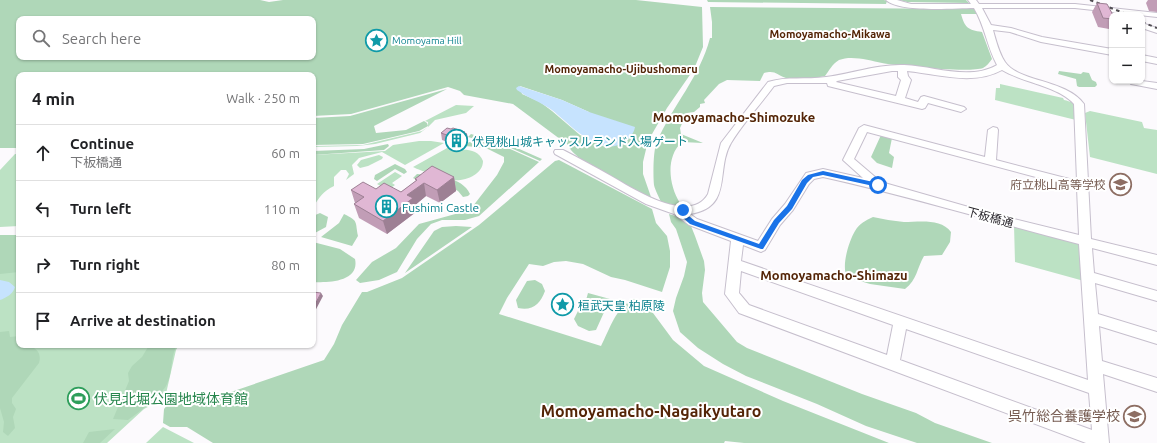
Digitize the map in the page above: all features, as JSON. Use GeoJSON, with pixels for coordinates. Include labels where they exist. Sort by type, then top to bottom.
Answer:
{"type":"FeatureCollection","features":[{"type":"Feature","properties":{"kind":"street"},"geometry":{"type":"LineString","coordinates":[[890,0],[911,6],[974,3],[1068,6],[1098,4],[1131,12],[1157,15]]}},
{"type":"Feature","properties":{"kind":"street"},"geometry":{"type":"LineString","coordinates":[[677,210],[693,222],[737,239],[732,294],[744,309],[1101,442],[1085,242],[1079,106],[1077,101],[1064,92],[1020,77],[1002,66],[988,27],[974,3]]}},
{"type":"Feature","properties":{"kind":"street"},"geometry":{"type":"LineString","coordinates":[[1098,4],[1109,13]]}},
{"type":"Feature","properties":{"kind":"street"},"geometry":{"type":"LineString","coordinates":[[1145,26],[1157,31]]}},
{"type":"Feature","properties":{"kind":"street"},"geometry":{"type":"LineString","coordinates":[[988,27],[1012,30],[1041,39],[1109,51]]}},
{"type":"Feature","properties":{"kind":"street"},"geometry":{"type":"LineString","coordinates":[[1145,59],[1157,61]]}},
{"type":"Feature","properties":{"kind":"street"},"geometry":{"type":"LineString","coordinates":[[559,152],[642,197],[665,207],[677,210],[694,209],[704,205],[710,200],[714,192],[724,147],[771,84],[780,80],[813,81],[888,68],[973,74],[991,72],[1002,66]]}},
{"type":"Feature","properties":{"kind":"street"},"geometry":{"type":"LineString","coordinates":[[900,100],[906,80],[903,78],[902,68]]}},
{"type":"Feature","properties":{"kind":"street"},"geometry":{"type":"LineString","coordinates":[[834,78],[831,84],[922,106],[924,99],[961,109]]}},
{"type":"Feature","properties":{"kind":"street"},"geometry":{"type":"LineString","coordinates":[[1142,84],[1157,86]]}},
{"type":"Feature","properties":{"kind":"street"},"geometry":{"type":"LineString","coordinates":[[878,185],[848,160],[864,128],[1082,186]]}},
{"type":"Feature","properties":{"kind":"street"},"geometry":{"type":"LineString","coordinates":[[990,162],[993,130]]}},
{"type":"Feature","properties":{"kind":"street","name":"下板橋通"},"geometry":{"type":"LineString","coordinates":[[737,239],[761,247],[776,222],[789,207],[804,182],[810,176],[823,173],[878,185],[986,216],[1157,260]]}},
{"type":"Feature","properties":{"kind":"street"},"geometry":{"type":"LineString","coordinates":[[735,264],[1096,389]]}},
{"type":"Feature","properties":{"kind":"street"},"geometry":{"type":"LineString","coordinates":[[1088,276],[1157,296]]}},
{"type":"Feature","properties":{"kind":"street"},"geometry":{"type":"LineString","coordinates":[[1091,318],[1157,338]]}},
{"type":"Feature","properties":{"kind":"street"},"geometry":{"type":"LineString","coordinates":[[892,364],[901,321]]}},
{"type":"Feature","properties":{"kind":"street"},"geometry":{"type":"LineString","coordinates":[[1095,365],[1157,385]]}},
{"type":"Feature","properties":{"kind":"green space"},"geometry":{"type":"Polygon","coordinates":[[[0,0],[260,0],[269,2],[283,0],[636,0],[702,7],[703,47],[694,69],[667,108],[648,141],[643,162],[643,174],[651,197],[619,182],[580,159],[568,145],[513,104],[464,95],[460,91],[448,87],[351,114],[316,116],[316,72],[16,72],[16,148],[0,148],[0,0]],[[520,86],[522,94],[540,102],[580,135],[605,147],[589,112],[562,100],[520,86]]]}},
{"type":"Feature","properties":{"kind":"green space"},"geometry":{"type":"Polygon","coordinates":[[[707,0],[887,1],[886,4],[708,2],[707,0]]]}},
{"type":"Feature","properties":{"kind":"green space"},"geometry":{"type":"Polygon","coordinates":[[[899,0],[966,0],[969,3],[907,2],[899,0]]]}},
{"type":"Feature","properties":{"kind":"green space"},"geometry":{"type":"Polygon","coordinates":[[[710,7],[975,9],[977,14],[961,14],[962,19],[968,28],[982,32],[992,59],[983,68],[964,70],[903,66],[860,58],[849,58],[839,60],[825,76],[815,78],[790,79],[771,72],[764,73],[760,81],[727,80],[719,84],[704,100],[705,103],[700,104],[700,107],[694,112],[687,113],[680,128],[681,134],[703,143],[682,142],[673,155],[670,172],[673,188],[680,203],[678,206],[661,202],[656,191],[653,175],[655,150],[663,129],[700,66],[710,38],[712,38],[710,7]]]}},
{"type":"Feature","properties":{"kind":"green space"},"geometry":{"type":"Polygon","coordinates":[[[1059,71],[1081,74],[1083,72],[1089,73],[1092,80],[1096,82],[1097,85],[1095,87],[1079,87],[1077,86],[1076,79],[1058,74],[1059,71]]]}},
{"type":"Feature","properties":{"kind":"green space"},"geometry":{"type":"Polygon","coordinates":[[[1000,84],[1063,98],[1064,100],[1074,104],[1076,120],[995,100],[996,88],[1000,88],[1000,84]]]}},
{"type":"Feature","properties":{"kind":"green space"},"geometry":{"type":"Polygon","coordinates":[[[447,89],[374,126],[376,133],[406,130],[424,121],[427,123],[428,126],[419,131],[363,144],[316,145],[316,118],[350,116],[447,89]]]}},
{"type":"Feature","properties":{"kind":"green space"},"geometry":{"type":"Polygon","coordinates":[[[456,105],[474,106],[466,113],[435,120],[428,127],[428,122],[425,121],[456,105]]]}},
{"type":"Feature","properties":{"kind":"green space"},"geometry":{"type":"Polygon","coordinates":[[[1090,111],[1142,122],[1144,128],[1157,130],[1157,174],[1090,157],[1085,113],[1090,111]]]}},
{"type":"Feature","properties":{"kind":"green space"},"geometry":{"type":"Polygon","coordinates":[[[428,127],[420,133],[375,144],[357,146],[316,147],[363,145],[422,131],[428,127]]]}},
{"type":"Feature","properties":{"kind":"green space"},"geometry":{"type":"Polygon","coordinates":[[[471,134],[481,137],[490,136],[542,159],[540,161],[491,139],[479,140],[468,137],[471,134]]]}},
{"type":"Feature","properties":{"kind":"green space"},"geometry":{"type":"Polygon","coordinates":[[[881,135],[892,138],[889,153],[894,157],[892,168],[877,163],[871,157],[881,135]]]}},
{"type":"Feature","properties":{"kind":"green space"},"geometry":{"type":"Polygon","coordinates":[[[490,140],[539,162],[479,216],[465,220],[442,220],[431,224],[417,239],[397,272],[379,280],[360,283],[356,280],[372,262],[396,248],[419,224],[459,213],[473,206],[497,175],[504,162],[504,157],[486,148],[465,146],[469,142],[474,143],[490,140]]]}},
{"type":"Feature","properties":{"kind":"green space"},"geometry":{"type":"Polygon","coordinates":[[[419,141],[444,143],[405,165],[382,152],[359,158],[352,165],[354,174],[346,180],[349,174],[346,170],[341,170],[334,177],[334,186],[324,192],[316,202],[316,155],[385,151],[393,145],[419,141]]]}},
{"type":"Feature","properties":{"kind":"green space"},"geometry":{"type":"Polygon","coordinates":[[[388,144],[389,146],[384,150],[316,155],[316,151],[364,149],[388,144]]]}},
{"type":"Feature","properties":{"kind":"green space"},"geometry":{"type":"Polygon","coordinates":[[[449,147],[451,151],[470,150],[478,154],[483,161],[480,170],[467,179],[452,180],[413,167],[449,147]]]}},
{"type":"Feature","properties":{"kind":"green space"},"geometry":{"type":"Polygon","coordinates":[[[16,154],[16,226],[0,227],[0,170],[16,154]]]}},
{"type":"Feature","properties":{"kind":"green space"},"geometry":{"type":"Polygon","coordinates":[[[379,155],[383,157],[382,159],[368,166],[360,168],[357,165],[361,160],[379,155]]]}},
{"type":"Feature","properties":{"kind":"green space"},"geometry":{"type":"Polygon","coordinates":[[[559,160],[652,209],[656,223],[667,236],[670,251],[670,267],[662,292],[611,277],[583,264],[566,261],[554,262],[543,266],[529,264],[507,298],[499,314],[601,346],[618,313],[627,303],[634,299],[653,313],[673,340],[704,366],[783,401],[889,443],[744,443],[725,441],[724,443],[213,443],[187,427],[170,427],[163,423],[164,409],[170,402],[228,393],[324,360],[334,344],[342,325],[362,292],[367,292],[402,278],[479,225],[555,161],[559,160]]]}},
{"type":"Feature","properties":{"kind":"green space"},"geometry":{"type":"Polygon","coordinates":[[[395,164],[405,169],[407,172],[404,174],[395,169],[377,181],[374,179],[375,175],[395,164]]]}},
{"type":"Feature","properties":{"kind":"green space"},"geometry":{"type":"Polygon","coordinates":[[[395,172],[402,176],[392,183],[395,185],[388,190],[377,184],[395,172]]]}},
{"type":"Feature","properties":{"kind":"green space"},"geometry":{"type":"Polygon","coordinates":[[[417,174],[440,176],[454,180],[466,188],[470,194],[463,197],[458,191],[435,179],[426,185],[413,178],[417,174]]]}},
{"type":"Feature","properties":{"kind":"green space"},"geometry":{"type":"Polygon","coordinates":[[[320,213],[328,217],[326,227],[316,232],[316,215],[320,213]]]}},
{"type":"Feature","properties":{"kind":"green space"},"geometry":{"type":"Polygon","coordinates":[[[344,214],[356,222],[358,236],[352,246],[321,237],[339,223],[344,214]]]}},
{"type":"Feature","properties":{"kind":"green space"},"geometry":{"type":"Polygon","coordinates":[[[669,214],[682,218],[691,226],[704,261],[705,270],[702,293],[703,302],[737,342],[747,348],[862,394],[916,413],[935,423],[992,443],[917,443],[866,426],[817,404],[746,376],[723,364],[698,348],[680,332],[673,311],[687,262],[676,229],[671,222],[669,214]]]}},
{"type":"Feature","properties":{"kind":"green space"},"geometry":{"type":"Polygon","coordinates":[[[873,217],[900,222],[923,221],[936,223],[947,228],[951,232],[950,242],[942,255],[924,256],[912,282],[905,289],[870,284],[847,277],[845,272],[845,260],[853,235],[861,224],[873,217]]]}},
{"type":"Feature","properties":{"kind":"green space"},"geometry":{"type":"Polygon","coordinates":[[[1014,225],[1080,242],[1084,281],[1015,262],[1014,225]]]}},
{"type":"Feature","properties":{"kind":"green space"},"geometry":{"type":"Polygon","coordinates":[[[442,227],[472,227],[405,273],[434,231],[442,227]]]}},
{"type":"Feature","properties":{"kind":"green space"},"geometry":{"type":"Polygon","coordinates":[[[0,235],[16,235],[16,272],[0,274],[0,235]]]}},
{"type":"Feature","properties":{"kind":"green space"},"geometry":{"type":"Polygon","coordinates":[[[0,242],[16,245],[16,348],[177,348],[165,398],[144,409],[107,443],[0,443],[0,242]]]}},
{"type":"Feature","properties":{"kind":"green space"},"geometry":{"type":"Polygon","coordinates":[[[316,243],[340,249],[355,259],[355,267],[353,272],[348,277],[342,280],[316,282],[316,243]]]}},
{"type":"Feature","properties":{"kind":"green space"},"geometry":{"type":"Polygon","coordinates":[[[535,280],[542,284],[545,291],[541,300],[535,306],[523,309],[518,308],[516,300],[527,281],[535,280]]]}},
{"type":"Feature","properties":{"kind":"green space"},"geometry":{"type":"Polygon","coordinates":[[[588,293],[610,299],[596,330],[589,331],[578,326],[574,319],[578,311],[584,307],[588,293]]]}},
{"type":"Feature","properties":{"kind":"green space"},"geometry":{"type":"Polygon","coordinates":[[[9,331],[10,337],[16,336],[16,348],[34,348],[38,351],[40,358],[39,363],[12,398],[12,403],[16,409],[13,417],[15,428],[8,436],[3,432],[4,422],[0,408],[0,332],[9,331]]]}},
{"type":"Feature","properties":{"kind":"green space"},"geometry":{"type":"Polygon","coordinates":[[[147,348],[176,348],[173,354],[169,379],[164,388],[155,398],[128,420],[113,419],[129,381],[128,373],[132,366],[142,357],[147,348]]]}},
{"type":"Feature","properties":{"kind":"green space"},"geometry":{"type":"Polygon","coordinates":[[[163,427],[194,443],[146,443],[163,427]]]}},
{"type":"Feature","properties":{"kind":"green space"},"geometry":{"type":"Polygon","coordinates":[[[115,429],[100,443],[83,443],[89,432],[115,429]]]}},
{"type":"Feature","properties":{"kind":"water"},"geometry":{"type":"Polygon","coordinates":[[[519,86],[635,127],[634,130],[623,143],[614,146],[604,146],[585,137],[552,110],[517,90],[516,88],[519,86]]]}},
{"type":"Feature","properties":{"kind":"water"},"geometry":{"type":"Polygon","coordinates":[[[0,280],[9,282],[15,287],[13,292],[0,300],[0,280]]]}},
{"type":"Feature","properties":{"kind":"building"},"geometry":{"type":"Polygon","coordinates":[[[1097,3],[1107,4],[1111,12],[1109,12],[1109,19],[1103,18],[1097,3]]]}},
{"type":"Feature","properties":{"kind":"building"},"geometry":{"type":"Polygon","coordinates":[[[447,128],[453,128],[467,134],[461,140],[441,133],[447,128]]]}},
{"type":"Feature","properties":{"kind":"building"},"geometry":{"type":"Polygon","coordinates":[[[432,166],[454,177],[437,190],[424,183],[407,195],[413,198],[383,221],[354,204],[364,197],[351,190],[363,182],[376,189],[384,183],[401,192],[432,166]]]}},
{"type":"Feature","properties":{"kind":"building"},"geometry":{"type":"Polygon","coordinates":[[[316,292],[321,293],[316,302],[316,292]]]}},
{"type":"Feature","properties":{"kind":"railway"},"geometry":{"type":"LineString","coordinates":[[1090,0],[1121,12]]}},
{"type":"Feature","properties":{"kind":"railway"},"geometry":{"type":"LineString","coordinates":[[1145,23],[1157,28]]}},
{"type":"Feature","properties":{"kind":"place","name":"Momoyama Hill"},"geometry":{"type":"Point","coordinates":[377,40]}},
{"type":"Feature","properties":{"kind":"place","name":"伏見桃山城キャッスルランド入場ゲート"},"geometry":{"type":"Point","coordinates":[456,141]}},
{"type":"Feature","properties":{"kind":"place","name":"府立桃山高等学校"},"geometry":{"type":"Point","coordinates":[1121,184]}},
{"type":"Feature","properties":{"kind":"place","name":"Fushimi Castle"},"geometry":{"type":"Point","coordinates":[387,207]}},
{"type":"Feature","properties":{"kind":"place","name":"桓武天皇 柏原陵"},"geometry":{"type":"Point","coordinates":[562,305]}},
{"type":"Feature","properties":{"kind":"place","name":"伏見北堀公園地域体育館"},"geometry":{"type":"Point","coordinates":[79,399]}},
{"type":"Feature","properties":{"kind":"place","name":"呉竹総合養護学校"},"geometry":{"type":"Point","coordinates":[1135,416]}},
{"type":"Feature","properties":{"kind":"district","name":"Momoyamacho-Mikawa"},"geometry":{"type":"Point","coordinates":[830,34]}},
{"type":"Feature","properties":{"kind":"district","name":"Momoyamacho-Ujibushomaru"},"geometry":{"type":"Point","coordinates":[621,69]}},
{"type":"Feature","properties":{"kind":"district","name":"Momoyamacho-Shimozuke"},"geometry":{"type":"Point","coordinates":[734,117]}},
{"type":"Feature","properties":{"kind":"district","name":"Momoyamacho-Shimazu"},"geometry":{"type":"Point","coordinates":[834,275]}},
{"type":"Feature","properties":{"kind":"district","name":"Momoyamacho-Nagaikyutaro"},"geometry":{"type":"Point","coordinates":[651,411]}},
{"type":"Feature","properties":{"kind":"route"},"geometry":{"type":"LineString","coordinates":[[683,210],[677,210],[693,222],[761,247],[776,222],[789,207],[804,182],[810,176],[823,173],[878,185]]}}]}
